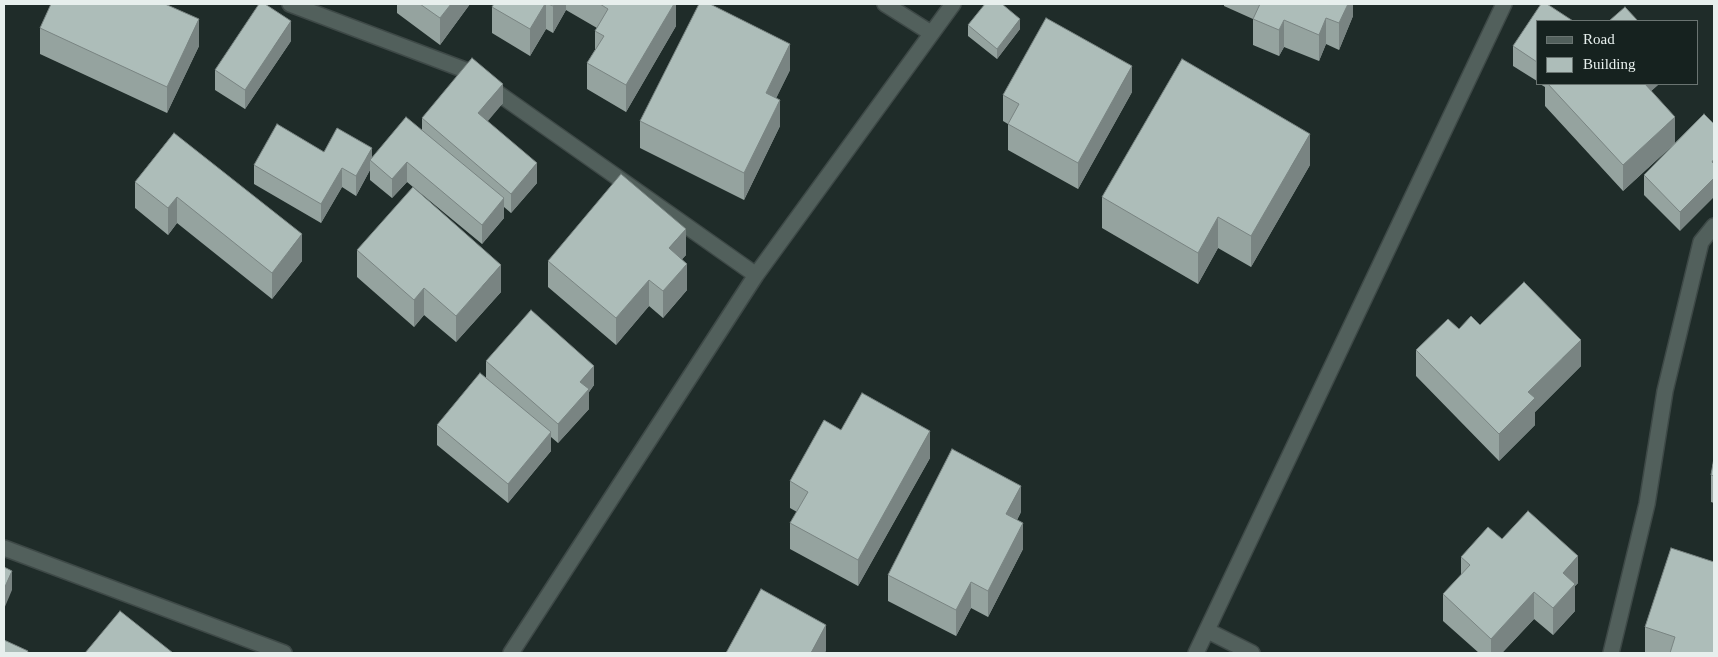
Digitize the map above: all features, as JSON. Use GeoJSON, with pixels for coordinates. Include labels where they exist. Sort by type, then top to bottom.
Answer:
{"type":"FeatureCollection","features":[{"type":"Feature","properties":{"kind":"street"},"geometry":{"type":"LineString","coordinates":[[290,4],[465,70],[756,275]]}},
{"type":"Feature","properties":{"kind":"street"},"geometry":{"type":"LineString","coordinates":[[885,4],[931,33]]}},
{"type":"Feature","properties":{"kind":"street"},"geometry":{"type":"LineString","coordinates":[[511,653],[756,275],[953,4]]}},
{"type":"Feature","properties":{"kind":"street"},"geometry":{"type":"LineString","coordinates":[[1196,653],[1504,4]]}},
{"type":"Feature","properties":{"kind":"street"},"geometry":{"type":"LineString","coordinates":[[1611,653],[1647,504],[1665,391],[1694,270],[1701,242],[1714,226]]}},
{"type":"Feature","properties":{"kind":"street"},"geometry":{"type":"LineString","coordinates":[[4,548],[279,652]]}},
{"type":"Feature","properties":{"kind":"street"},"geometry":{"type":"LineString","coordinates":[[1208,631],[1252,653]]}},
{"type":"Feature","properties":{"kind":"building"},"geometry":{"type":"Polygon","coordinates":[[[51,4],[165,4],[199,19],[167,87],[40,28],[51,4]]]}},
{"type":"Feature","properties":{"kind":"building"},"geometry":{"type":"Polygon","coordinates":[[[259,4],[265,4],[291,21],[245,90],[215,70],[259,4]]]}},
{"type":"Feature","properties":{"kind":"building"},"geometry":{"type":"Polygon","coordinates":[[[420,4],[451,4],[440,18],[420,4]]]}},
{"type":"Feature","properties":{"kind":"building"},"geometry":{"type":"Polygon","coordinates":[[[494,4],[545,4],[530,29],[492,7],[494,4]]]}},
{"type":"Feature","properties":{"kind":"building"},"geometry":{"type":"Polygon","coordinates":[[[600,4],[674,4],[626,85],[587,63],[604,36],[595,31],[608,9],[600,4]]]}},
{"type":"Feature","properties":{"kind":"building"},"geometry":{"type":"Polygon","coordinates":[[[699,4],[710,4],[790,44],[766,93],[780,100],[744,173],[640,121],[699,4]]]}},
{"type":"Feature","properties":{"kind":"building"},"geometry":{"type":"Polygon","coordinates":[[[985,4],[1002,4],[1020,19],[997,49],[968,25],[985,4]]]}},
{"type":"Feature","properties":{"kind":"building"},"geometry":{"type":"Polygon","coordinates":[[[1260,4],[1348,4],[1339,23],[1326,18],[1319,35],[1284,20],[1279,30],[1253,19],[1260,4]]]}},
{"type":"Feature","properties":{"kind":"building"},"geometry":{"type":"Polygon","coordinates":[[[1541,4],[1547,4],[1571,20],[1536,20],[1536,61],[1513,46],[1541,4]]]}},
{"type":"Feature","properties":{"kind":"building"},"geometry":{"type":"Polygon","coordinates":[[[1625,7],[1637,20],[1610,20],[1625,7]]]}},
{"type":"Feature","properties":{"kind":"building"},"geometry":{"type":"Polygon","coordinates":[[[1046,18],[1132,66],[1078,163],[1008,124],[1019,104],[1003,95],[1046,18]]]}},
{"type":"Feature","properties":{"kind":"building"},"geometry":{"type":"Polygon","coordinates":[[[472,58],[503,84],[478,113],[537,163],[511,194],[422,118],[472,58]]]}},
{"type":"Feature","properties":{"kind":"building"},"geometry":{"type":"Polygon","coordinates":[[[1182,59],[1310,134],[1251,236],[1218,217],[1198,253],[1102,197],[1182,59]]]}},
{"type":"Feature","properties":{"kind":"building"},"geometry":{"type":"Polygon","coordinates":[[[1549,85],[1646,85],[1675,117],[1623,165],[1549,85]]]}},
{"type":"Feature","properties":{"kind":"building"},"geometry":{"type":"Polygon","coordinates":[[[1704,114],[1714,124],[1714,159],[1712,162],[1714,164],[1714,178],[1680,212],[1644,175],[1704,114]]]}},
{"type":"Feature","properties":{"kind":"building"},"geometry":{"type":"Polygon","coordinates":[[[406,117],[504,198],[482,225],[407,162],[392,179],[370,160],[406,117]]]}},
{"type":"Feature","properties":{"kind":"building"},"geometry":{"type":"Polygon","coordinates":[[[277,124],[324,152],[337,128],[372,148],[356,176],[342,168],[321,204],[254,165],[277,124]]]}},
{"type":"Feature","properties":{"kind":"building"},"geometry":{"type":"Polygon","coordinates":[[[174,133],[302,234],[272,273],[177,197],[168,208],[135,182],[174,133]]]}},
{"type":"Feature","properties":{"kind":"building"},"geometry":{"type":"Polygon","coordinates":[[[621,174],[686,229],[669,248],[687,264],[663,291],[649,280],[616,318],[548,261],[621,174]]]}},
{"type":"Feature","properties":{"kind":"building"},"geometry":{"type":"Polygon","coordinates":[[[413,187],[501,265],[456,316],[424,288],[414,300],[357,250],[413,187]]]}},
{"type":"Feature","properties":{"kind":"building"},"geometry":{"type":"Polygon","coordinates":[[[1524,282],[1581,340],[1528,392],[1535,398],[1499,434],[1416,350],[1448,319],[1459,329],[1471,316],[1480,325],[1524,282]]]}},
{"type":"Feature","properties":{"kind":"building"},"geometry":{"type":"Polygon","coordinates":[[[531,310],[594,366],[580,382],[589,389],[558,424],[486,361],[531,310]]]}},
{"type":"Feature","properties":{"kind":"building"},"geometry":{"type":"Polygon","coordinates":[[[480,373],[551,432],[508,484],[437,425],[480,373]]]}},
{"type":"Feature","properties":{"kind":"building"},"geometry":{"type":"Polygon","coordinates":[[[862,393],[930,431],[858,560],[790,523],[808,492],[790,481],[824,420],[841,430],[862,393]]]}},
{"type":"Feature","properties":{"kind":"building"},"geometry":{"type":"Polygon","coordinates":[[[952,449],[1021,486],[1006,514],[1023,523],[988,591],[971,582],[956,610],[888,575],[952,449]]]}},
{"type":"Feature","properties":{"kind":"building"},"geometry":{"type":"Polygon","coordinates":[[[1714,458],[1714,476],[1711,475],[1714,458]]]}},
{"type":"Feature","properties":{"kind":"building"},"geometry":{"type":"Polygon","coordinates":[[[1528,511],[1578,556],[1563,573],[1575,584],[1553,608],[1534,592],[1491,639],[1443,594],[1470,565],[1461,557],[1488,527],[1502,539],[1528,511]]]}},
{"type":"Feature","properties":{"kind":"building"},"geometry":{"type":"Polygon","coordinates":[[[1671,548],[1714,562],[1714,653],[1670,653],[1675,637],[1645,627],[1671,548]]]}},
{"type":"Feature","properties":{"kind":"building"},"geometry":{"type":"Polygon","coordinates":[[[4,567],[12,571],[4,589],[4,567]]]}},
{"type":"Feature","properties":{"kind":"building"},"geometry":{"type":"Polygon","coordinates":[[[761,589],[826,625],[811,653],[726,653],[761,589]]]}},
{"type":"Feature","properties":{"kind":"building"},"geometry":{"type":"Polygon","coordinates":[[[120,611],[173,653],[85,653],[120,611]]]}},
{"type":"Feature","properties":{"kind":"building"},"geometry":{"type":"Polygon","coordinates":[[[4,640],[28,651],[27,653],[4,653],[4,640]]]}}]}
